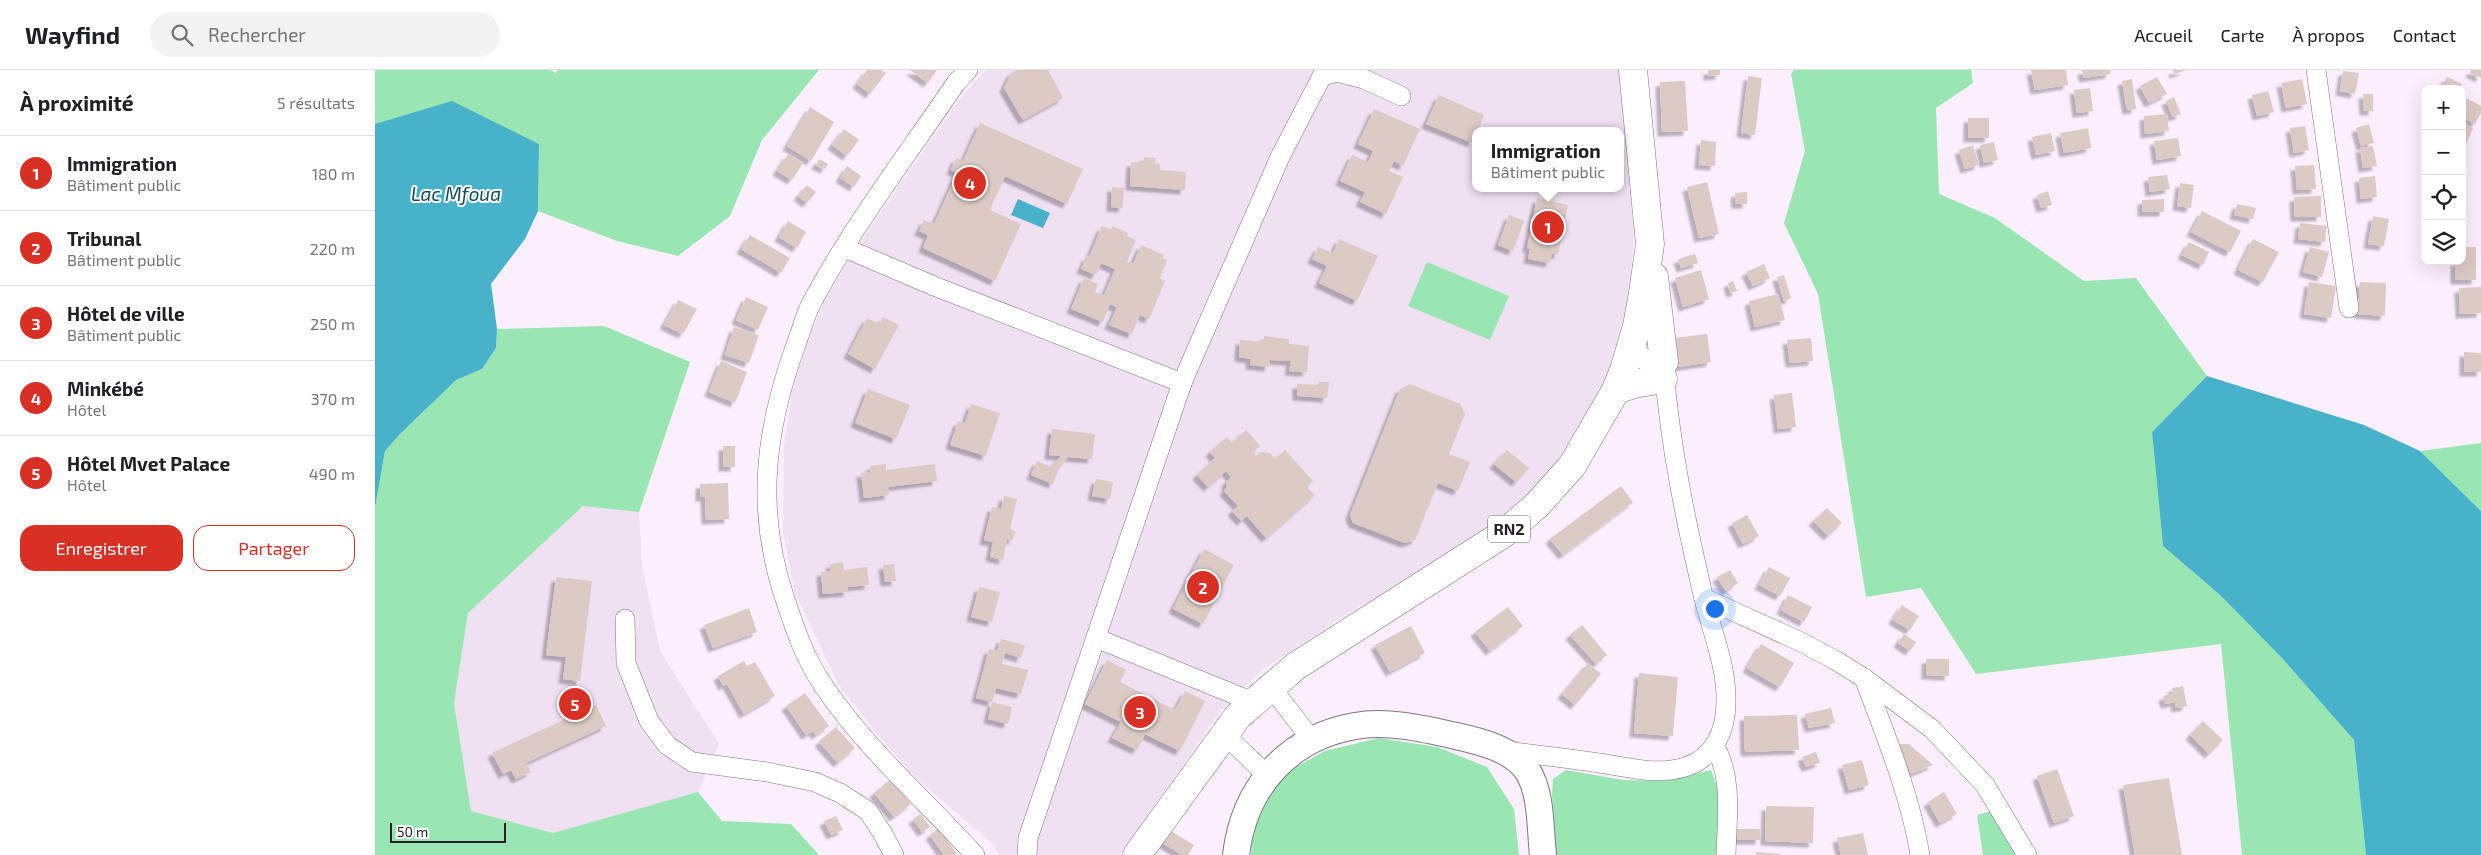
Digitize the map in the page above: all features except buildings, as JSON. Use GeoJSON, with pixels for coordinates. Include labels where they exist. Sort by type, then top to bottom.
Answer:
{"type":"FeatureCollection","features":[{"type":"Feature","properties":{"kind":"highway","name":"RN2"},"geometry":{"type":"LineString","coordinates":[[1137,855],[1238,716],[1262,694],[1296,666],[1506,532],[1537,505],[1572,466],[1616,390],[1634,336],[1650,244],[1633,70]]}},
{"type":"Feature","properties":{"kind":"highway"},"geometry":{"type":"LineString","coordinates":[[1616,390],[1664,374],[1650,244]]}},
{"type":"Feature","properties":{"kind":"street"},"geometry":{"type":"LineString","coordinates":[[968,70],[950,91],[845,248],[811,306],[787,370],[773,421],[767,458],[766,494],[770,542],[780,585],[800,642],[821,684],[856,730],[975,855]]}},
{"type":"Feature","properties":{"kind":"street"},"geometry":{"type":"LineString","coordinates":[[2316,70],[2349,308]]}},
{"type":"Feature","properties":{"kind":"street"},"geometry":{"type":"LineString","coordinates":[[1014,855],[1027,846],[1182,383],[1280,157],[1322,76],[1337,72],[1364,79],[1401,96]]}},
{"type":"Feature","properties":{"kind":"street"},"geometry":{"type":"LineString","coordinates":[[845,248],[934,286],[1182,383]]}},
{"type":"Feature","properties":{"kind":"street"},"geometry":{"type":"LineString","coordinates":[[1236,855],[1238,836],[1247,808],[1267,774],[1312,740],[1330,732],[1356,726],[1388,724],[1458,736],[1501,750],[1599,763],[1640,771],[1669,771],[1686,767],[1702,759],[1715,746],[1723,728],[1726,702],[1722,667],[1704,598],[1679,482],[1664,374],[1651,340],[1634,336]]}},
{"type":"Feature","properties":{"kind":"street"},"geometry":{"type":"LineString","coordinates":[[1704,598],[1799,641],[1864,678],[1932,729],[1985,785],[2027,855]]}},
{"type":"Feature","properties":{"kind":"street"},"geometry":{"type":"LineString","coordinates":[[625,619],[626,663],[649,721],[667,745],[692,762],[767,772],[815,782],[840,792],[868,811],[894,855]]}},
{"type":"Feature","properties":{"kind":"street"},"geometry":{"type":"LineString","coordinates":[[1096,638],[1262,694],[1312,740]]}},
{"type":"Feature","properties":{"kind":"street"},"geometry":{"type":"LineString","coordinates":[[1864,678],[1904,786],[1915,823],[1920,855]]}},
{"type":"Feature","properties":{"kind":"street"},"geometry":{"type":"LineString","coordinates":[[1225,735],[1267,774]]}},
{"type":"Feature","properties":{"kind":"street"},"geometry":{"type":"LineString","coordinates":[[1715,746],[1722,759],[1727,779],[1726,855]]}},
{"type":"Feature","properties":{"kind":"street"},"geometry":{"type":"LineString","coordinates":[[1501,750],[1526,769],[1531,780],[1539,817],[1543,855]]}},
{"type":"Feature","properties":{"kind":"shaded area"},"geometry":{"type":"Polygon","coordinates":[[[986,70],[1619,70],[1634,236],[1629,299],[1612,365],[1584,423],[1545,476],[1502,522],[1435,565],[1351,611],[1262,670],[1222,709],[1120,855],[999,855],[993,844],[917,779],[877,734],[839,685],[795,594],[783,532],[784,445],[794,379],[824,301],[863,238],[961,97],[986,70]]]}},
{"type":"Feature","properties":{"kind":"shaded area"},"geometry":{"type":"Polygon","coordinates":[[[583,506],[639,512],[642,565],[660,651],[719,744],[698,792],[553,834],[471,811],[454,703],[468,613],[583,506]]]}},
{"type":"Feature","properties":{"kind":"green space"},"geometry":{"type":"Polygon","coordinates":[[[375,70],[550,70],[556,73],[558,70],[819,70],[762,140],[730,216],[678,256],[617,241],[538,211],[539,144],[375,124],[375,70]]]}},
{"type":"Feature","properties":{"kind":"green space"},"geometry":{"type":"Polygon","coordinates":[[[1794,70],[1971,70],[1973,83],[1936,108],[1939,194],[1995,218],[2084,281],[2136,278],[2207,376],[2152,432],[2163,546],[2220,595],[2280,656],[2354,740],[2366,855],[2242,855],[2221,644],[1976,674],[1921,588],[1866,597],[1818,294],[1784,223],[1805,151],[1791,74],[1794,70]]]}},
{"type":"Feature","properties":{"kind":"green space"},"geometry":{"type":"Polygon","coordinates":[[[1427,262],[1509,296],[1490,340],[1408,306],[1427,262]]]}},
{"type":"Feature","properties":{"kind":"green space"},"geometry":{"type":"Polygon","coordinates":[[[604,326],[690,362],[639,512],[583,506],[468,613],[454,703],[471,811],[553,833],[698,792],[722,821],[791,824],[819,855],[375,855],[375,508],[385,451],[456,380],[482,369],[496,348],[497,329],[604,326]]]}},
{"type":"Feature","properties":{"kind":"green space"},"geometry":{"type":"Polygon","coordinates":[[[2481,443],[2481,511],[2420,451],[2481,443]]]}},
{"type":"Feature","properties":{"kind":"green space"},"geometry":{"type":"Polygon","coordinates":[[[1379,738],[1437,747],[1487,767],[1514,809],[1519,855],[1251,855],[1253,823],[1278,777],[1325,751],[1379,738]]]}},
{"type":"Feature","properties":{"kind":"green space"},"geometry":{"type":"Polygon","coordinates":[[[1566,770],[1623,780],[1664,781],[1711,770],[1719,792],[1718,855],[1556,855],[1552,795],[1553,779],[1566,770]]]}},
{"type":"Feature","properties":{"kind":"green space"},"geometry":{"type":"Polygon","coordinates":[[[1991,811],[2016,855],[1983,855],[1977,815],[1991,811]]]}},
{"type":"Feature","properties":{"kind":"water","name":"Lac Mfoua"},"geometry":{"type":"Polygon","coordinates":[[[452,101],[539,144],[538,211],[525,239],[491,284],[497,329],[496,348],[482,369],[456,380],[385,451],[375,508],[375,124],[452,101]]]}},
{"type":"Feature","properties":{"kind":"water"},"geometry":{"type":"Polygon","coordinates":[[[1018,199],[1050,213],[1043,228],[1011,215],[1018,199]]]}},
{"type":"Feature","properties":{"kind":"water"},"geometry":{"type":"Polygon","coordinates":[[[2207,376],[2364,425],[2420,451],[2481,511],[2481,855],[2366,855],[2354,740],[2280,656],[2220,595],[2163,546],[2152,432],[2207,376]]]}},
{"type":"Feature","properties":{"kind":"place","name":"Minkébé"},"geometry":{"type":"Point","coordinates":[970,183]}},
{"type":"Feature","properties":{"kind":"place","name":"Immigration"},"geometry":{"type":"Point","coordinates":[1548,227]}},
{"type":"Feature","properties":{"kind":"place","name":"Tribunal"},"geometry":{"type":"Point","coordinates":[1203,587]}},
{"type":"Feature","properties":{"kind":"place","name":"Hôtel Mvet Palace"},"geometry":{"type":"Point","coordinates":[575,704]}},
{"type":"Feature","properties":{"kind":"place","name":"Hôtel de ville"},"geometry":{"type":"Point","coordinates":[1140,712]}}]}
